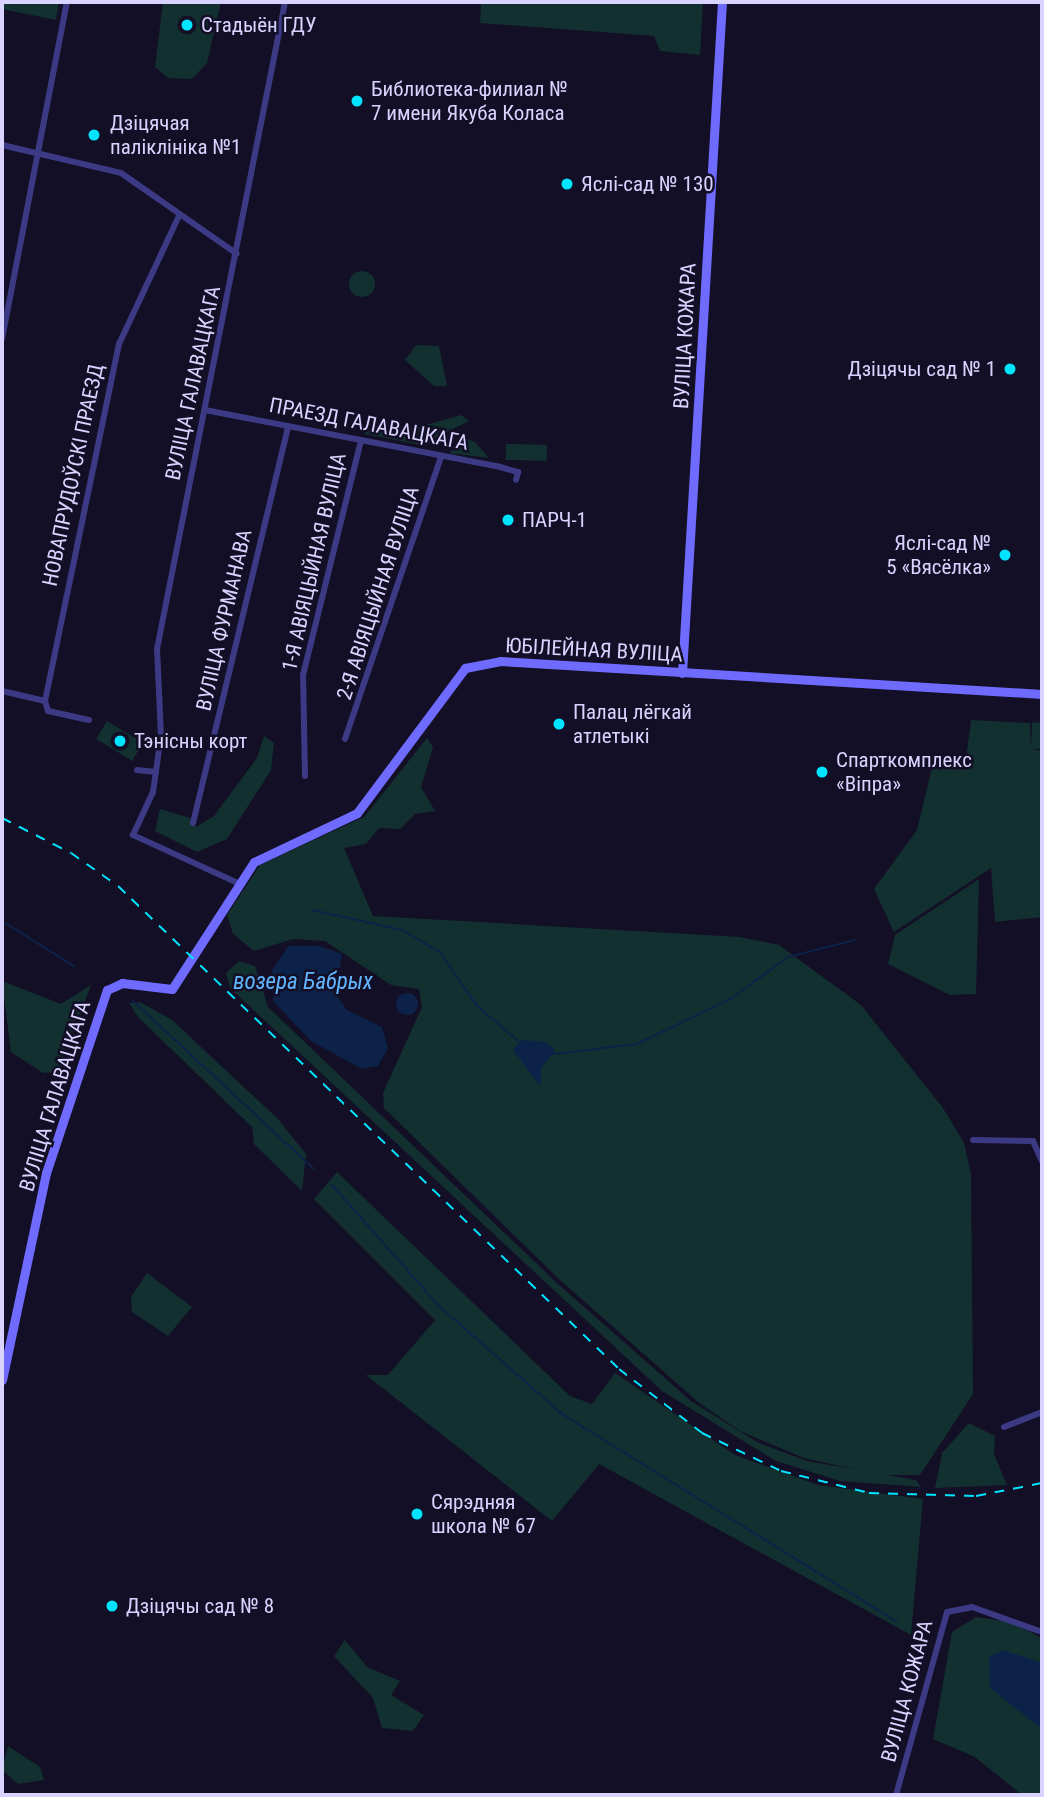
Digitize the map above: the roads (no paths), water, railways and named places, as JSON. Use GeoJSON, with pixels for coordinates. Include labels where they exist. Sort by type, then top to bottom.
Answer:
{"type":"FeatureCollection","features":[{"type":"Feature","properties":{"kind":"street"},"geometry":{"type":"LineString","coordinates":[[2,339],[67,2]]}},
{"type":"Feature","properties":{"kind":"street","name":"ВУЛІЦА ГАЛАВАЦКАГА"},"geometry":{"type":"LineString","coordinates":[[2,1380],[46,1173],[103,996],[120,983],[172,989],[240,884],[133,835],[156,772],[156,653],[285,2]]}},
{"type":"Feature","properties":{"kind":"street","name":"ВУЛІЦА КОЖАРА"},"geometry":{"type":"LineString","coordinates":[[682,673],[722,2]]}},
{"type":"Feature","properties":{"kind":"street"},"geometry":{"type":"LineString","coordinates":[[2,145],[38,151],[121,173],[237,254]]}},
{"type":"Feature","properties":{"kind":"street","name":"НОВАПРУДОЎСКІ ПРАЕЗД"},"geometry":{"type":"LineString","coordinates":[[45,701],[119,344],[179,216]]}},
{"type":"Feature","properties":{"kind":"street","name":"ПРАЕЗД ГАЛАВАЦКАГА"},"geometry":{"type":"LineString","coordinates":[[205,410],[518,471],[516,480]]}},
{"type":"Feature","properties":{"kind":"street","name":"ВУЛІЦА ФУРМАНАВА"},"geometry":{"type":"LineString","coordinates":[[193,823],[288,426]]}},
{"type":"Feature","properties":{"kind":"street","name":"1-Я АВІЯЦЫЙНАЯ ВУЛІЦА"},"geometry":{"type":"LineString","coordinates":[[305,776],[303,676],[361,440]]}},
{"type":"Feature","properties":{"kind":"street","name":"2-Я АВІЯЦЫЙНАЯ ВУЛІЦА"},"geometry":{"type":"LineString","coordinates":[[345,739],[441,457]]}},
{"type":"Feature","properties":{"kind":"street","name":"ЮБІЛЕЙНАЯ ВУЛІЦА"},"geometry":{"type":"LineString","coordinates":[[240,884],[263,856],[357,813],[457,676],[472,665],[682,673],[1042,694]]}},
{"type":"Feature","properties":{"kind":"street"},"geometry":{"type":"LineString","coordinates":[[2,691],[45,701],[48,711],[89,720]]}},
{"type":"Feature","properties":{"kind":"street"},"geometry":{"type":"LineString","coordinates":[[136,770],[156,772]]}},
{"type":"Feature","properties":{"kind":"street"},"geometry":{"type":"LineString","coordinates":[[973,1140],[1042,1141]]}},
{"type":"Feature","properties":{"kind":"street"},"geometry":{"type":"LineString","coordinates":[[1034,1142],[1042,1161]]}},
{"type":"Feature","properties":{"kind":"street"},"geometry":{"type":"LineString","coordinates":[[1004,1427],[1042,1412]]}},
{"type":"Feature","properties":{"kind":"street","name":"ВУЛІЦА КОЖАРА"},"geometry":{"type":"LineString","coordinates":[[896,1795],[950,1610],[972,1607],[1042,1632]]}},
{"type":"Feature","properties":{"kind":"water","name":"возера Бабрых"},"geometry":{"type":"Polygon","coordinates":[[[288,946],[320,946],[342,954],[336,994],[347,1010],[382,1027],[388,1048],[378,1066],[362,1069],[311,1041],[274,1002],[270,974],[288,946]]]}},
{"type":"Feature","properties":{"kind":"water"},"geometry":{"type":"Polygon","coordinates":[[[403,993],[411,993],[418,1000],[418,1008],[411,1015],[403,1015],[396,1008],[396,1000],[403,993]]]}},
{"type":"Feature","properties":{"kind":"water"},"geometry":{"type":"Polygon","coordinates":[[[521,1040],[546,1042],[555,1050],[541,1068],[541,1087],[513,1050],[521,1040]]]}},
{"type":"Feature","properties":{"kind":"water"},"geometry":{"type":"Polygon","coordinates":[[[1003,1650],[1042,1663],[1042,1729],[990,1688],[989,1657],[1003,1650]]]}},
{"type":"Feature","properties":{"kind":"waterway"},"geometry":{"type":"LineString","coordinates":[[312,910],[402,930],[440,952],[477,1006],[518,1041]]}},
{"type":"Feature","properties":{"kind":"waterway"},"geometry":{"type":"LineString","coordinates":[[2,921],[74,966]]}},
{"type":"Feature","properties":{"kind":"waterway"},"geometry":{"type":"LineString","coordinates":[[553,1054],[637,1044],[732,998],[788,957],[855,940]]}},
{"type":"Feature","properties":{"kind":"waterway"},"geometry":{"type":"LineString","coordinates":[[132,1000],[314,1169]]}},
{"type":"Feature","properties":{"kind":"waterway"},"geometry":{"type":"LineString","coordinates":[[332,1185],[438,1305],[562,1414],[897,1622]]}},
{"type":"Feature","properties":{"kind":"railway"},"geometry":{"type":"LineString","coordinates":[[2,818],[71,853],[118,886],[619,1369],[702,1433],[781,1471],[869,1493],[976,1496],[1042,1483]]}},
{"type":"Feature","properties":{"kind":"place","name":"Стадыён ГДУ"},"geometry":{"type":"Point","coordinates":[187,25]}},
{"type":"Feature","properties":{"kind":"place","name":"Библиотека-филиал № 7 имени Якуба Коласа"},"geometry":{"type":"Point","coordinates":[357,101]}},
{"type":"Feature","properties":{"kind":"place","name":"Дзіцячая паліклініка №1"},"geometry":{"type":"Point","coordinates":[94,135]}},
{"type":"Feature","properties":{"kind":"place","name":"Яслі-сад № 130"},"geometry":{"type":"Point","coordinates":[567,184]}},
{"type":"Feature","properties":{"kind":"place","name":"Дзіцячы сад № 1"},"geometry":{"type":"Point","coordinates":[1010,369]}},
{"type":"Feature","properties":{"kind":"place","name":"ПАРЧ-1"},"geometry":{"type":"Point","coordinates":[508,520]}},
{"type":"Feature","properties":{"kind":"place","name":"Яслі-сад № 5 «Вясёлка»"},"geometry":{"type":"Point","coordinates":[1005,555]}},
{"type":"Feature","properties":{"kind":"place","name":"Палац лёгкай атлетыкі"},"geometry":{"type":"Point","coordinates":[559,724]}},
{"type":"Feature","properties":{"kind":"place","name":"Тэнісны корт"},"geometry":{"type":"Point","coordinates":[120,741]}},
{"type":"Feature","properties":{"kind":"place","name":"Спарткомплекс «Віпра»"},"geometry":{"type":"Point","coordinates":[822,772]}},
{"type":"Feature","properties":{"kind":"place","name":"Сярэдняя школа № 67"},"geometry":{"type":"Point","coordinates":[417,1514]}},
{"type":"Feature","properties":{"kind":"place","name":"Дзіцячы сад № 8"},"geometry":{"type":"Point","coordinates":[112,1606]}}]}
